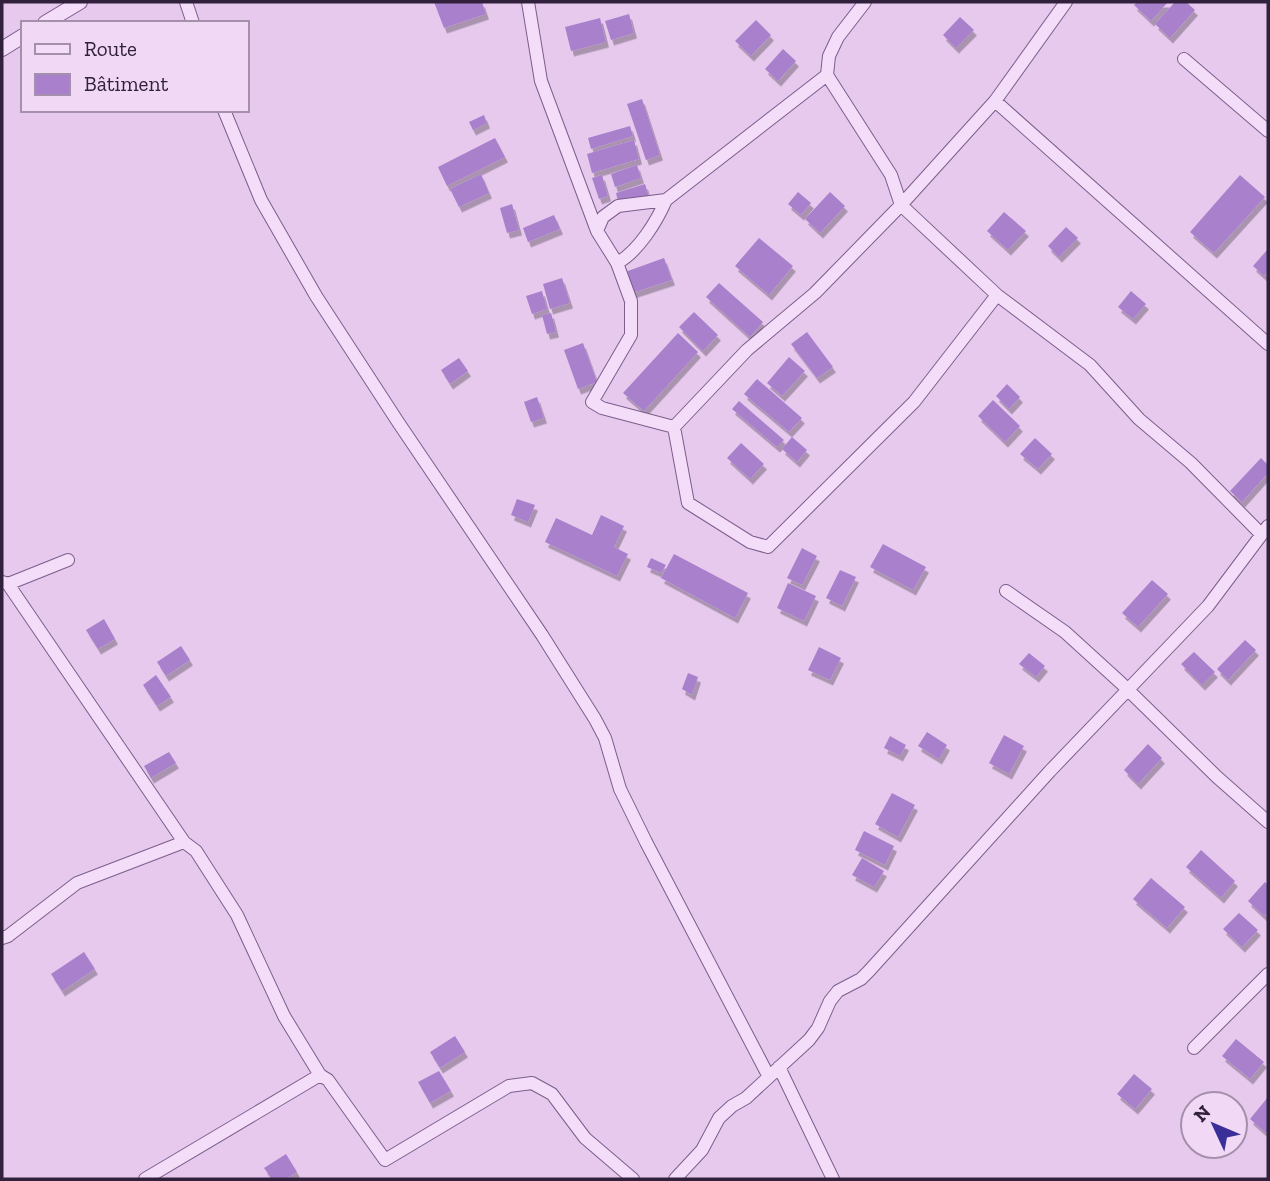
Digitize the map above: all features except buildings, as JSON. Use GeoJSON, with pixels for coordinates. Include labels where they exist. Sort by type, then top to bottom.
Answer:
{"type":"FeatureCollection","features":[{"type":"Feature","properties":{"kind":"street"},"geometry":{"type":"LineString","coordinates":[[48,21],[80,2]]}},
{"type":"Feature","properties":{"kind":"street"},"geometry":{"type":"LineString","coordinates":[[186,2],[192,21]]}},
{"type":"Feature","properties":{"kind":"street"},"geometry":{"type":"LineString","coordinates":[[528,2],[541,81],[597,232],[617,264],[631,301],[631,335],[592,402],[601,408],[674,427]]}},
{"type":"Feature","properties":{"kind":"street"},"geometry":{"type":"LineString","coordinates":[[676,1179],[702,1150],[719,1118],[746,1098],[809,1040],[838,991],[861,979],[869,971],[1050,771],[1209,606],[1265,530],[1139,419],[1090,365],[997,295],[901,205],[891,176],[827,75],[829,56],[838,37],[865,2]]}},
{"type":"Feature","properties":{"kind":"street"},"geometry":{"type":"LineString","coordinates":[[674,427],[747,350],[816,293],[901,205],[995,101],[1066,2]]}},
{"type":"Feature","properties":{"kind":"street"},"geometry":{"type":"LineString","coordinates":[[2,49],[21,37]]}},
{"type":"Feature","properties":{"kind":"street"},"geometry":{"type":"LineString","coordinates":[[1184,59],[1268,131]]}},
{"type":"Feature","properties":{"kind":"street"},"geometry":{"type":"LineString","coordinates":[[617,264],[628,257],[659,216],[666,200],[827,75]]}},
{"type":"Feature","properties":{"kind":"street"},"geometry":{"type":"LineString","coordinates":[[995,101],[1268,344]]}},
{"type":"Feature","properties":{"kind":"street"},"geometry":{"type":"LineString","coordinates":[[225,112],[261,200],[316,296],[595,719],[605,738],[620,789],[640,832],[833,1179]]}},
{"type":"Feature","properties":{"kind":"street"},"geometry":{"type":"LineString","coordinates":[[597,232],[603,217],[618,206],[666,200]]}},
{"type":"Feature","properties":{"kind":"street"},"geometry":{"type":"LineString","coordinates":[[674,427],[688,503],[750,542],[768,547],[914,402],[997,295]]}},
{"type":"Feature","properties":{"kind":"street"},"geometry":{"type":"LineString","coordinates":[[68,560],[5,583],[184,842],[195,851],[237,915],[284,1016],[320,1075],[327,1080],[386,1160],[509,1086],[532,1083],[552,1094],[585,1138],[633,1179]]}},
{"type":"Feature","properties":{"kind":"street"},"geometry":{"type":"LineString","coordinates":[[1006,591],[1065,632],[1268,822]]}},
{"type":"Feature","properties":{"kind":"street"},"geometry":{"type":"LineString","coordinates":[[2,938],[77,883],[184,842]]}},
{"type":"Feature","properties":{"kind":"street"},"geometry":{"type":"LineString","coordinates":[[1194,1048],[1268,974]]}},
{"type":"Feature","properties":{"kind":"street"},"geometry":{"type":"LineString","coordinates":[[145,1179],[320,1075]]}}]}
